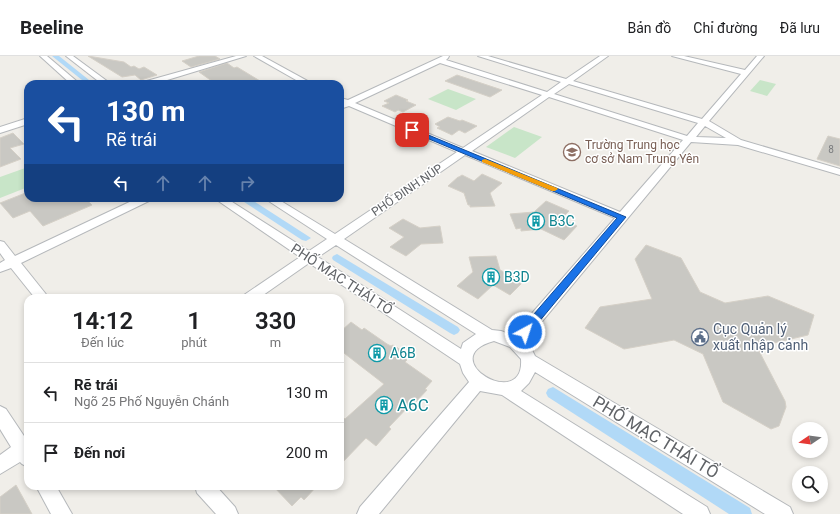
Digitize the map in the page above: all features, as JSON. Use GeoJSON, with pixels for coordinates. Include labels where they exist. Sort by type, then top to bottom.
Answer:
{"type":"FeatureCollection","features":[{"type":"Feature","properties":{"kind":"street"},"geometry":{"type":"LineString","coordinates":[[43,56],[71,80]]}},
{"type":"Feature","properties":{"kind":"street"},"geometry":{"type":"LineString","coordinates":[[69,56],[102,80]]}},
{"type":"Feature","properties":{"kind":"street"},"geometry":{"type":"LineString","coordinates":[[257,56],[302,80]]}},
{"type":"Feature","properties":{"kind":"street"},"geometry":{"type":"LineString","coordinates":[[344,103],[448,56]]}},
{"type":"Feature","properties":{"kind":"street"},"geometry":{"type":"LineString","coordinates":[[481,56],[704,122],[739,142]]}},
{"type":"Feature","properties":{"kind":"street","name":"PHỐ ĐINH NÚP"},"geometry":{"type":"LineString","coordinates":[[255,294],[605,56]]}},
{"type":"Feature","properties":{"kind":"street"},"geometry":{"type":"LineString","coordinates":[[675,56],[746,73]]}},
{"type":"Feature","properties":{"kind":"street"},"geometry":{"type":"LineString","coordinates":[[516,342],[761,56]]}},
{"type":"Feature","properties":{"kind":"street"},"geometry":{"type":"LineString","coordinates":[[160,80],[238,57]]}},
{"type":"Feature","properties":{"kind":"street"},"geometry":{"type":"LineString","coordinates":[[439,60],[689,139],[739,142],[840,172]]}},
{"type":"Feature","properties":{"kind":"street"},"geometry":{"type":"LineString","coordinates":[[344,105],[622,217]]}},
{"type":"Feature","properties":{"kind":"street"},"geometry":{"type":"LineString","coordinates":[[0,130],[24,122]]}},
{"type":"Feature","properties":{"kind":"street"},"geometry":{"type":"LineString","coordinates":[[0,268],[139,202]]}},
{"type":"Feature","properties":{"kind":"street","name":"PHỐ MẠC THÁI TỔ"},"geometry":{"type":"LineString","coordinates":[[225,202],[465,360]]}},
{"type":"Feature","properties":{"kind":"street","name":"PHỐ MẠC THÁI TỔ"},"geometry":{"type":"LineString","coordinates":[[275,202],[490,336]]}},
{"type":"Feature","properties":{"kind":"street"},"geometry":{"type":"LineString","coordinates":[[0,245],[39,294]]}},
{"type":"Feature","properties":{"kind":"street"},"geometry":{"type":"LineString","coordinates":[[490,336],[504,337],[516,342],[523,349],[529,360],[529,370],[524,378],[516,385],[505,388],[496,388],[478,382],[470,374],[465,360],[467,349],[472,343],[478,339],[490,336]]}},
{"type":"Feature","properties":{"kind":"street","name":"PHỐ MẠC THÁI TỔ"},"geometry":{"type":"LineString","coordinates":[[529,360],[783,514]]}},
{"type":"Feature","properties":{"kind":"street"},"geometry":{"type":"LineString","coordinates":[[367,514],[478,382]]}},
{"type":"Feature","properties":{"kind":"street"},"geometry":{"type":"LineString","coordinates":[[505,388],[700,514]]}},
{"type":"Feature","properties":{"kind":"street"},"geometry":{"type":"LineString","coordinates":[[0,414],[24,448]]}},
{"type":"Feature","properties":{"kind":"street"},"geometry":{"type":"LineString","coordinates":[[0,465],[24,452]]}},
{"type":"Feature","properties":{"kind":"street"},"geometry":{"type":"LineString","coordinates":[[47,490],[62,514]]}},
{"type":"Feature","properties":{"kind":"street"},"geometry":{"type":"LineString","coordinates":[[207,490],[225,513]]}},
{"type":"Feature","properties":{"kind":"green space"},"geometry":{"type":"Polygon","coordinates":[[[760,80],[776,84],[767,96],[750,91],[760,80]]]}},
{"type":"Feature","properties":{"kind":"green space"},"geometry":{"type":"Polygon","coordinates":[[[448,89],[476,99],[456,110],[428,99],[448,89]]]}},
{"type":"Feature","properties":{"kind":"green space"},"geometry":{"type":"Polygon","coordinates":[[[514,127],[542,137],[515,158],[486,147],[514,127]]]}},
{"type":"Feature","properties":{"kind":"green space"},"geometry":{"type":"Polygon","coordinates":[[[24,168],[24,189],[0,198],[0,177],[24,168]]]}},
{"type":"Feature","properties":{"kind":"building"},"geometry":{"type":"Polygon","coordinates":[[[88,56],[124,62],[131,67],[134,66],[139,69],[144,67],[157,75],[141,80],[135,75],[122,77],[88,56]]]}},
{"type":"Feature","properties":{"kind":"building"},"geometry":{"type":"Polygon","coordinates":[[[199,56],[215,56],[220,59],[191,67],[182,61],[199,56]]]}},
{"type":"Feature","properties":{"kind":"building"},"geometry":{"type":"Polygon","coordinates":[[[227,63],[234,68],[237,67],[258,80],[210,80],[199,72],[227,63]]]}},
{"type":"Feature","properties":{"kind":"building"},"geometry":{"type":"Polygon","coordinates":[[[457,75],[502,90],[490,97],[445,81],[457,75]]]}},
{"type":"Feature","properties":{"kind":"building"},"geometry":{"type":"Polygon","coordinates":[[[396,95],[416,105],[403,112],[398,110],[395,112],[382,106],[389,103],[384,101],[396,95]]]}},
{"type":"Feature","properties":{"kind":"building"},"geometry":{"type":"Polygon","coordinates":[[[448,117],[460,121],[462,120],[477,126],[465,133],[459,130],[452,135],[437,128],[440,127],[435,124],[448,117]]]}},
{"type":"Feature","properties":{"kind":"building"},"geometry":{"type":"Polygon","coordinates":[[[13,133],[24,144],[10,148],[21,159],[0,167],[0,138],[13,133]]]}},
{"type":"Feature","properties":{"kind":"building"},"geometry":{"type":"Polygon","coordinates":[[[828,136],[840,139],[840,166],[817,159],[828,136]]]}},
{"type":"Feature","properties":{"kind":"building"},"geometry":{"type":"Polygon","coordinates":[[[482,174],[502,183],[490,193],[495,206],[470,207],[464,193],[448,186],[462,175],[474,181],[482,174]]]}},
{"type":"Feature","properties":{"kind":"building"},"geometry":{"type":"Polygon","coordinates":[[[24,194],[24,202],[89,202],[92,205],[43,226],[30,211],[13,218],[0,203],[24,194]]]}},
{"type":"Feature","properties":{"kind":"building","name":"B3C"},"geometry":{"type":"Polygon","coordinates":[[[546,201],[569,211],[561,219],[577,226],[564,240],[541,229],[521,231],[521,228],[516,229],[510,214],[534,212],[546,201]]]}},
{"type":"Feature","properties":{"kind":"building"},"geometry":{"type":"Polygon","coordinates":[[[403,219],[420,228],[440,226],[443,243],[421,244],[406,256],[390,247],[404,237],[389,228],[403,219]]]}},
{"type":"Feature","properties":{"kind":"building","name":"Cục Quản lý xuất nhập cảnh"},"geometry":{"type":"Polygon","coordinates":[[[646,245],[681,258],[700,292],[725,303],[768,296],[814,315],[808,335],[757,347],[785,401],[786,407],[779,426],[771,429],[723,402],[703,354],[674,340],[624,349],[585,328],[600,307],[652,299],[635,259],[646,245]]]}},
{"type":"Feature","properties":{"kind":"building","name":"B3D"},"geometry":{"type":"Polygon","coordinates":[[[496,256],[500,270],[523,282],[510,295],[493,285],[478,299],[457,286],[473,272],[469,257],[496,256]]]}},
{"type":"Feature","properties":{"kind":"building"},"geometry":{"type":"Polygon","coordinates":[[[351,322],[362,330],[364,328],[387,344],[391,346],[393,345],[404,352],[400,355],[407,360],[405,362],[432,381],[425,389],[427,390],[389,427],[391,429],[376,446],[366,438],[344,461],[344,418],[345,419],[384,384],[344,353],[344,328],[351,322]]]}},
{"type":"Feature","properties":{"kind":"building"},"geometry":{"type":"Polygon","coordinates":[[[16,485],[32,514],[0,514],[0,497],[16,485]]]}},
{"type":"Feature","properties":{"kind":"building"},"geometry":{"type":"Polygon","coordinates":[[[277,490],[313,490],[304,500],[301,497],[292,506],[277,490]]]}},
{"type":"Feature","properties":{"kind":"waterway"},"geometry":{"type":"LineString","coordinates":[[55,56],[86,80]]}},
{"type":"Feature","properties":{"kind":"waterway"},"geometry":{"type":"LineString","coordinates":[[249,202],[306,238]]}},
{"type":"Feature","properties":{"kind":"waterway"},"geometry":{"type":"LineString","coordinates":[[337,258],[454,330]]}},
{"type":"Feature","properties":{"kind":"waterway"},"geometry":{"type":"LineString","coordinates":[[553,393],[744,514]]}},
{"type":"Feature","properties":{"kind":"slow traffic"},"geometry":{"type":"LineString","coordinates":[[485,161],[555,189]]}},
{"type":"Feature","properties":{"kind":"place","name":"Trường Trung học cơ sở Nam Trung Yên"},"geometry":{"type":"Point","coordinates":[572,152]}},
{"type":"Feature","properties":{"kind":"place","name":"B3C"},"geometry":{"type":"Point","coordinates":[536,221]}},
{"type":"Feature","properties":{"kind":"place","name":"B3D"},"geometry":{"type":"Point","coordinates":[491,277]}},
{"type":"Feature","properties":{"kind":"place","name":"Cục Quản lý xuất nhập cảnh"},"geometry":{"type":"Point","coordinates":[700,337]}},
{"type":"Feature","properties":{"kind":"place","name":"A6B"},"geometry":{"type":"Point","coordinates":[377,353]}},
{"type":"Feature","properties":{"kind":"place","name":"A6C"},"geometry":{"type":"Point","coordinates":[384,405]}},
{"type":"Feature","properties":{"kind":"route"},"geometry":{"type":"LineString","coordinates":[[412,130],[481,160],[622,217],[525,332]]}}]}
